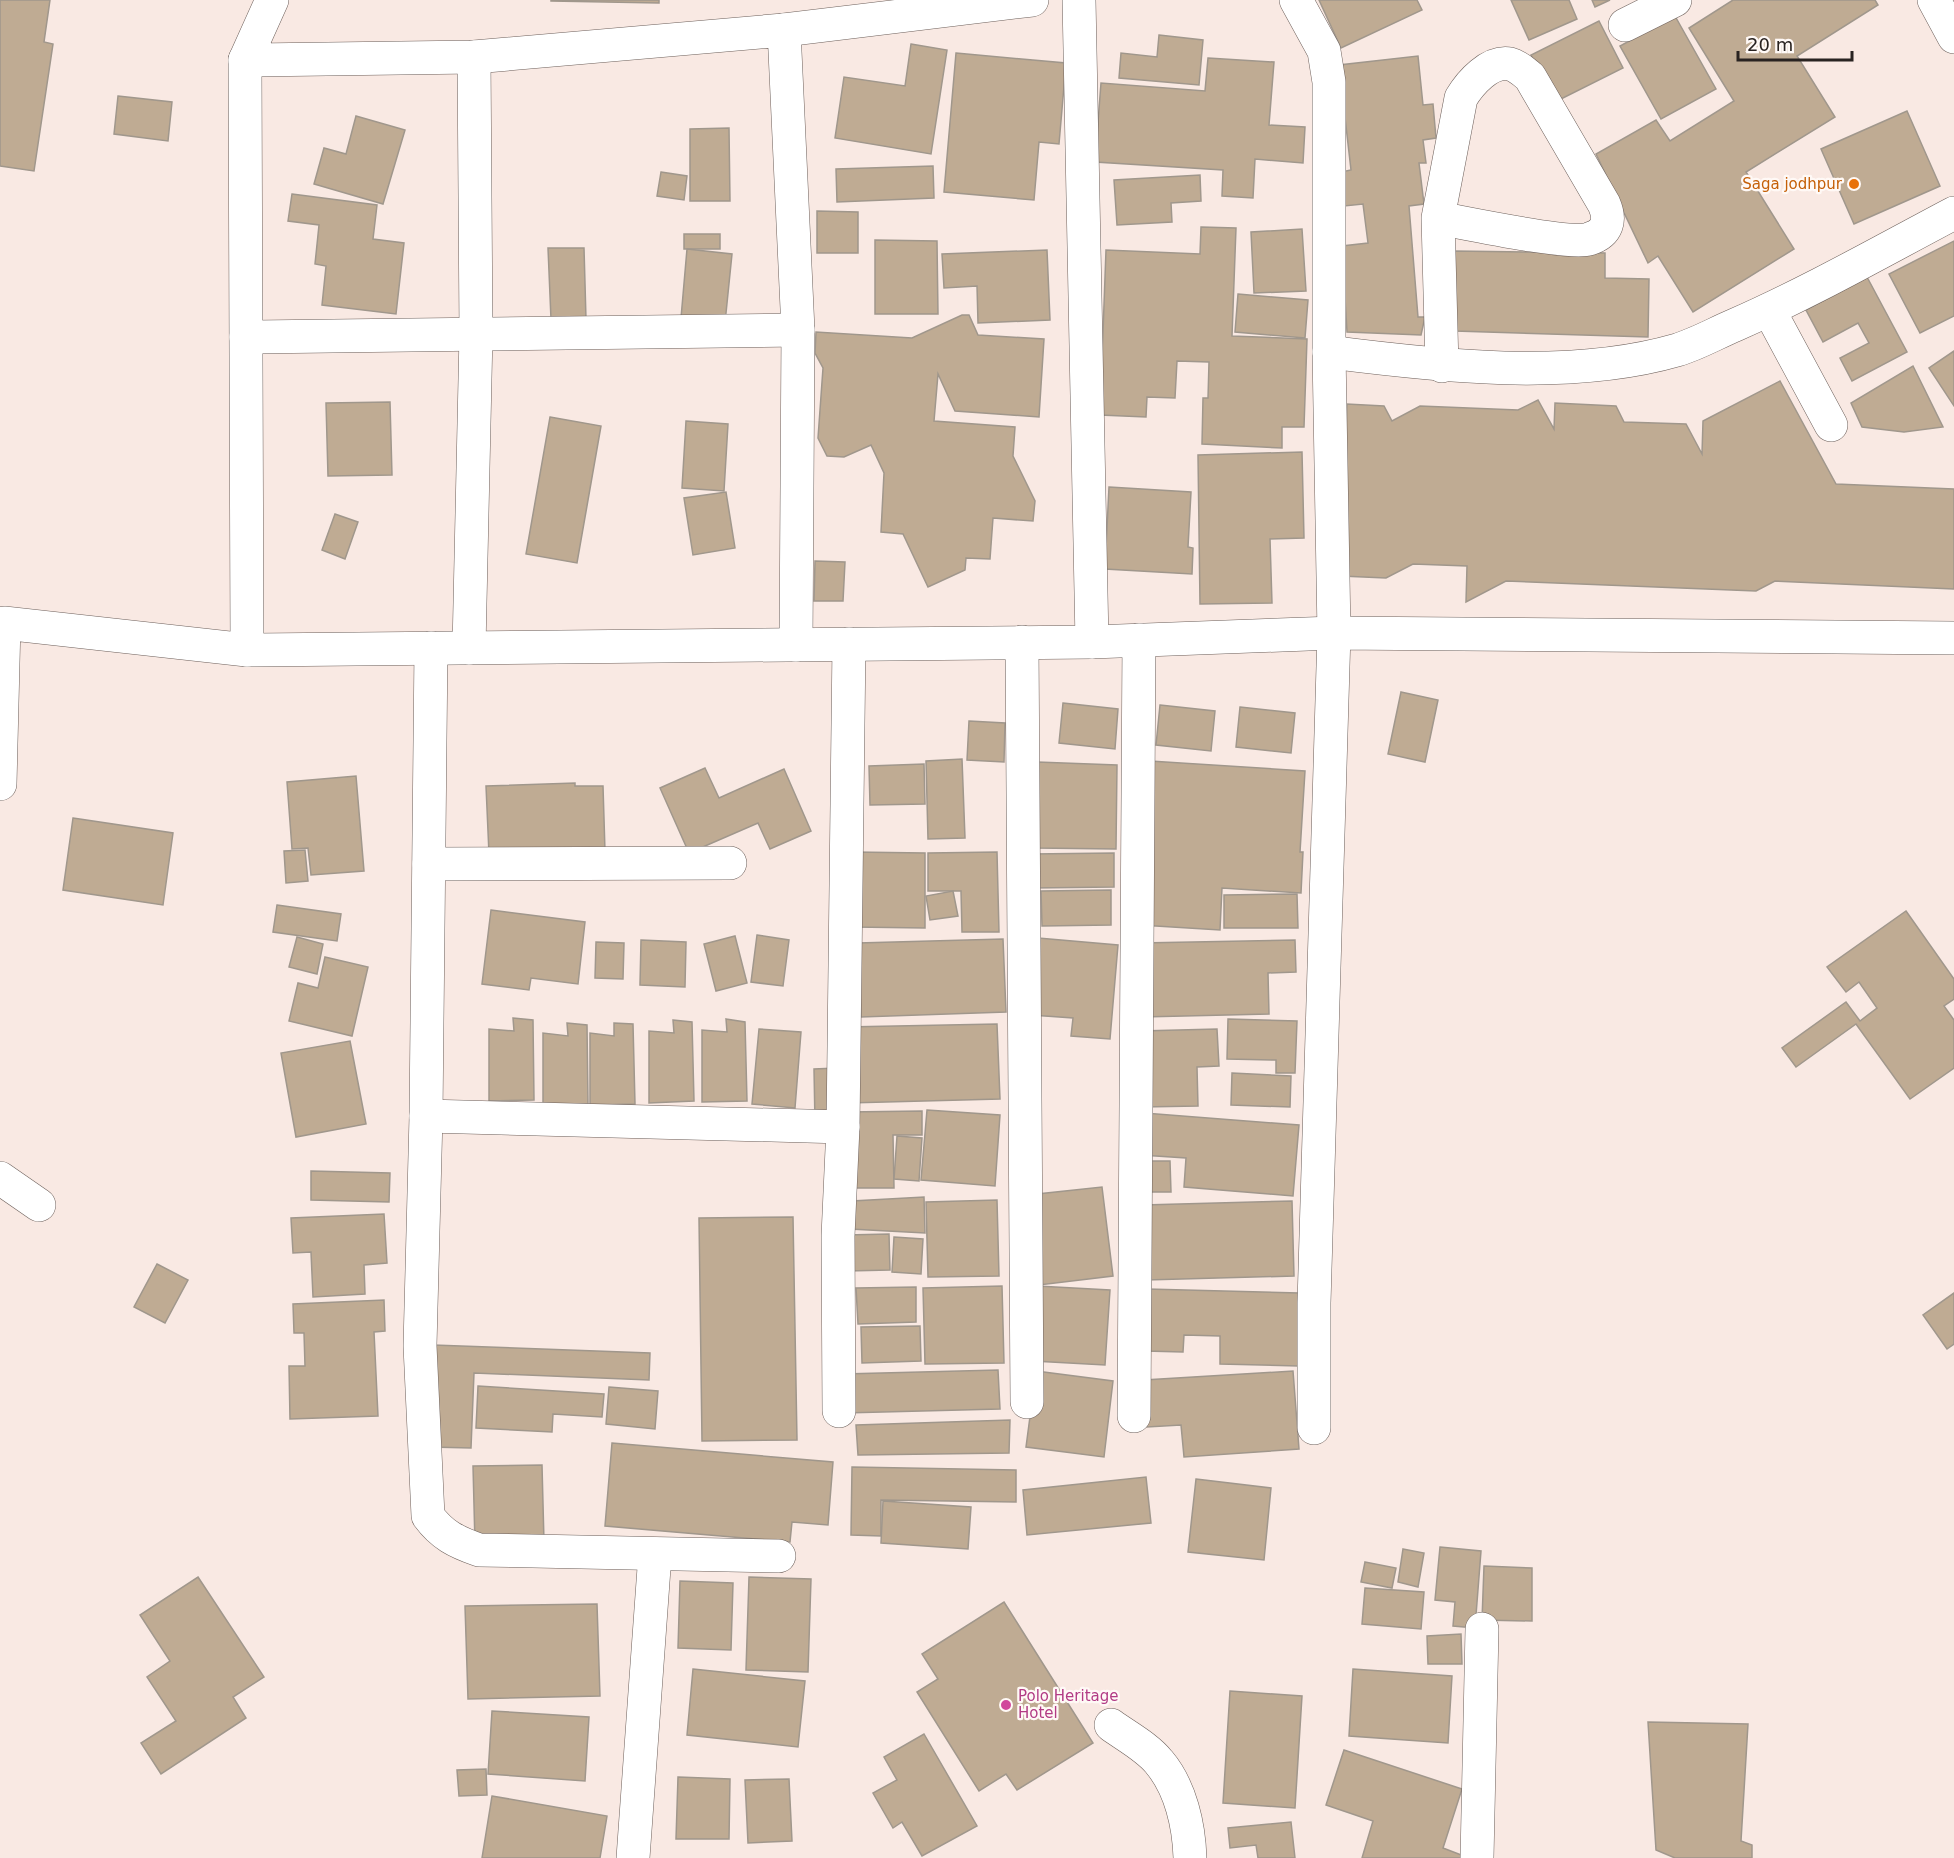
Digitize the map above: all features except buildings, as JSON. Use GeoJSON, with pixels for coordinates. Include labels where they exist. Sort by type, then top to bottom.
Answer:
{"type":"FeatureCollection","features":[{"type":"Feature","properties":{"kind":"main road"},"geometry":{"type":"LineString","coordinates":[[247,650],[245,60],[273,0]]}},
{"type":"Feature","properties":{"kind":"main road"},"geometry":{"type":"LineString","coordinates":[[245,60],[474,57],[784,30],[1032,0]]}},
{"type":"Feature","properties":{"kind":"main road"},"geometry":{"type":"LineString","coordinates":[[1079,0],[1092,642]]}},
{"type":"Feature","properties":{"kind":"main road"},"geometry":{"type":"LineString","coordinates":[[1296,0],[1324,51],[1329,82],[1329,352],[1334,633],[1315,1291],[1314,1428]]}},
{"type":"Feature","properties":{"kind":"main road"},"geometry":{"type":"LineString","coordinates":[[1625,25],[1676,0]]}},
{"type":"Feature","properties":{"kind":"main road"},"geometry":{"type":"LineString","coordinates":[[1934,0],[1954,38]]}},
{"type":"Feature","properties":{"kind":"main road"},"geometry":{"type":"LineString","coordinates":[[784,30],[798,330],[796,645]]}},
{"type":"Feature","properties":{"kind":"main road"},"geometry":{"type":"LineString","coordinates":[[469,648],[476,334],[474,57]]}},
{"type":"Feature","properties":{"kind":"main road"},"geometry":{"type":"LineString","coordinates":[[1438,218],[1578,240],[1602,233],[1608,224],[1609,214],[1530,77],[1518,67],[1508,63],[1492,67],[1470,83],[1461,98],[1438,218],[1442,366]]}},
{"type":"Feature","properties":{"kind":"main road"},"geometry":{"type":"LineString","coordinates":[[1329,352],[1442,366],[1589,366],[1633,360],[1679,349],[1769,310],[1954,213]]}},
{"type":"Feature","properties":{"kind":"main road"},"geometry":{"type":"LineString","coordinates":[[1769,310],[1831,425]]}},
{"type":"Feature","properties":{"kind":"main road"},"geometry":{"type":"LineString","coordinates":[[246,337],[798,330]]}},
{"type":"Feature","properties":{"kind":"main road"},"geometry":{"type":"LineString","coordinates":[[0,784],[2,623],[247,650],[1092,642],[1334,633],[1954,638]]}},
{"type":"Feature","properties":{"kind":"main road"},"geometry":{"type":"LineString","coordinates":[[1134,1416],[1139,640]]}},
{"type":"Feature","properties":{"kind":"main road"},"geometry":{"type":"LineString","coordinates":[[1022,642],[1027,1402]]}},
{"type":"Feature","properties":{"kind":"main road"},"geometry":{"type":"LineString","coordinates":[[839,1411],[838,1236],[843,1127],[849,644]]}},
{"type":"Feature","properties":{"kind":"main road"},"geometry":{"type":"LineString","coordinates":[[431,648],[426,1116],[420,1346],[425,1499],[428,1515],[440,1532],[454,1541],[478,1550],[779,1556]]}},
{"type":"Feature","properties":{"kind":"main road"},"geometry":{"type":"LineString","coordinates":[[429,864],[730,863]]}},
{"type":"Feature","properties":{"kind":"main road"},"geometry":{"type":"LineString","coordinates":[[426,1116],[843,1127]]}},
{"type":"Feature","properties":{"kind":"main road"},"geometry":{"type":"LineString","coordinates":[[0,1179],[39,1205]]}},
{"type":"Feature","properties":{"kind":"main road"},"geometry":{"type":"LineString","coordinates":[[633,1858],[655,1554]]}},
{"type":"Feature","properties":{"kind":"main road"},"geometry":{"type":"LineString","coordinates":[[1477,1858],[1482,1629]]}},
{"type":"Feature","properties":{"kind":"main road"},"geometry":{"type":"LineString","coordinates":[[1111,1725],[1158,1761],[1174,1786],[1189,1832],[1190,1858]]}},
{"type":"Feature","properties":{"kind":"place","name":"Saga jodhpur"},"geometry":{"type":"Point","coordinates":[1854,184]}},
{"type":"Feature","properties":{"kind":"place","name":"Polo Heritage Hotel"},"geometry":{"type":"Point","coordinates":[1006,1705]}}]}
